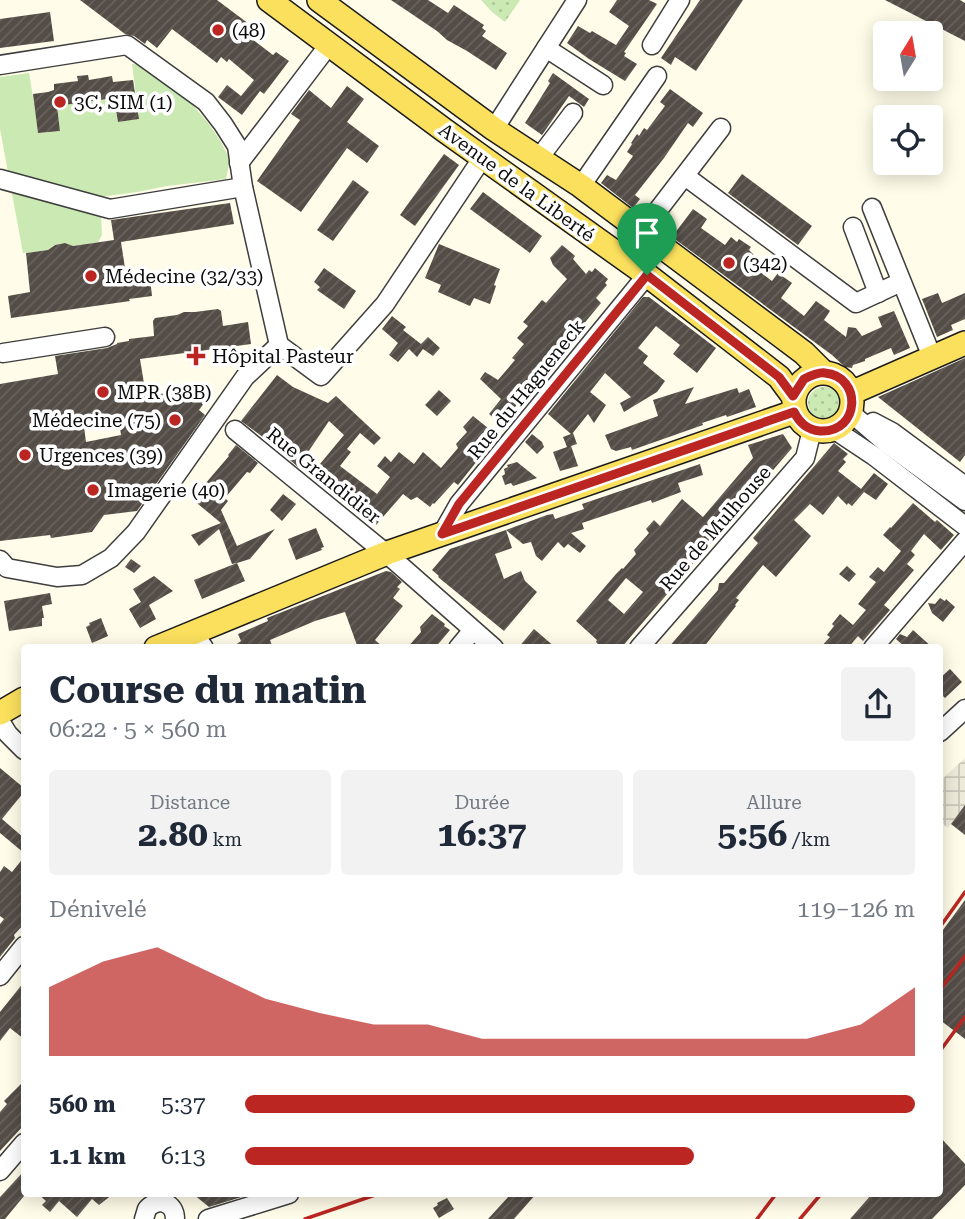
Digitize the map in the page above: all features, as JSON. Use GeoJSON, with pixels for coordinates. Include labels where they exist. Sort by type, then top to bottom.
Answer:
{"type":"FeatureCollection","features":[{"type":"Feature","properties":{"kind":"main road","name":"Avenue de la Liberté"},"geometry":{"type":"LineString","coordinates":[[269,0],[433,122],[647,275],[779,377],[794,404]]}},
{"type":"Feature","properties":{"kind":"main road","name":"Avenue de la Liberté"},"geometry":{"type":"LineString","coordinates":[[319,0],[494,129],[581,186],[804,353],[823,372]]}},
{"type":"Feature","properties":{"kind":"main road"},"geometry":{"type":"LineString","coordinates":[[851,405],[841,378],[823,372],[804,379],[794,404],[799,420],[805,426],[824,430],[844,423],[851,405],[932,357],[965,343]]}},
{"type":"Feature","properties":{"kind":"main road"},"geometry":{"type":"LineString","coordinates":[[177,644],[198,640],[387,554],[794,404]]}},
{"type":"Feature","properties":{"kind":"main road"},"geometry":{"type":"LineString","coordinates":[[0,697],[21,697]]}},
{"type":"Feature","properties":{"kind":"main road"},"geometry":{"type":"LineString","coordinates":[[0,713],[21,699]]}},
{"type":"Feature","properties":{"kind":"street"},"geometry":{"type":"LineString","coordinates":[[494,129],[577,0]]}},
{"type":"Feature","properties":{"kind":"street"},"geometry":{"type":"LineString","coordinates":[[652,45],[680,0]]}},
{"type":"Feature","properties":{"kind":"street"},"geometry":{"type":"LineString","coordinates":[[0,65],[127,46],[206,103],[237,146],[243,187],[279,345],[321,376],[385,304],[483,157]]}},
{"type":"Feature","properties":{"kind":"street"},"geometry":{"type":"LineString","coordinates":[[546,48],[603,85]]}},
{"type":"Feature","properties":{"kind":"street"},"geometry":{"type":"LineString","coordinates":[[239,163],[322,54]]}},
{"type":"Feature","properties":{"kind":"street"},"geometry":{"type":"LineString","coordinates":[[581,186],[657,76]]}},
{"type":"Feature","properties":{"kind":"street"},"geometry":{"type":"LineString","coordinates":[[539,158],[573,113]]}},
{"type":"Feature","properties":{"kind":"street"},"geometry":{"type":"LineString","coordinates":[[642,232],[721,128]]}},
{"type":"Feature","properties":{"kind":"street"},"geometry":{"type":"LineString","coordinates":[[685,176],[856,303],[901,282]]}},
{"type":"Feature","properties":{"kind":"street"},"geometry":{"type":"LineString","coordinates":[[0,179],[110,209],[243,187]]}},
{"type":"Feature","properties":{"kind":"street"},"geometry":{"type":"LineString","coordinates":[[872,208],[932,357]]}},
{"type":"Feature","properties":{"kind":"street"},"geometry":{"type":"LineString","coordinates":[[853,227],[878,293]]}},
{"type":"Feature","properties":{"kind":"street","name":"Rue du Hagueneck"},"geometry":{"type":"LineString","coordinates":[[442,534],[459,504],[647,275]]}},
{"type":"Feature","properties":{"kind":"street"},"geometry":{"type":"LineString","coordinates":[[1,349],[105,337]]}},
{"type":"Feature","properties":{"kind":"street"},"geometry":{"type":"LineString","coordinates":[[2,571],[57,577],[82,575],[111,558],[136,532],[245,377],[279,345]]}},
{"type":"Feature","properties":{"kind":"street"},"geometry":{"type":"LineString","coordinates":[[851,405],[965,486]]}},
{"type":"Feature","properties":{"kind":"street"},"geometry":{"type":"LineString","coordinates":[[851,405],[886,443],[965,501]]}},
{"type":"Feature","properties":{"kind":"street","name":"Rue Grandidier"},"geometry":{"type":"LineString","coordinates":[[235,430],[387,554],[489,644]]}},
{"type":"Feature","properties":{"kind":"street"},"geometry":{"type":"LineString","coordinates":[[824,430],[874,456],[965,526]]}},
{"type":"Feature","properties":{"kind":"street","name":"Rue de Mulhouse"},"geometry":{"type":"LineString","coordinates":[[642,644],[805,458],[824,430]]}},
{"type":"Feature","properties":{"kind":"street"},"geometry":{"type":"LineString","coordinates":[[876,644],[965,541]]}},
{"type":"Feature","properties":{"kind":"street"},"geometry":{"type":"LineString","coordinates":[[461,644],[473,630]]}},
{"type":"Feature","properties":{"kind":"street"},"geometry":{"type":"LineString","coordinates":[[943,729],[965,709]]}},
{"type":"Feature","properties":{"kind":"street"},"geometry":{"type":"LineString","coordinates":[[0,721],[21,747]]}},
{"type":"Feature","properties":{"kind":"street"},"geometry":{"type":"LineString","coordinates":[[943,744],[965,723]]}},
{"type":"Feature","properties":{"kind":"street"},"geometry":{"type":"LineString","coordinates":[[0,734],[21,748]]}},
{"type":"Feature","properties":{"kind":"street"},"geometry":{"type":"LineString","coordinates":[[0,975],[21,950]]}},
{"type":"Feature","properties":{"kind":"street"},"geometry":{"type":"LineString","coordinates":[[0,1171],[21,1146]]}},
{"type":"Feature","properties":{"kind":"street"},"geometry":{"type":"LineString","coordinates":[[208,1219],[279,1197]]}},
{"type":"Feature","properties":{"kind":"street"},"geometry":{"type":"LineString","coordinates":[[140,1217],[150,1205],[172,1208]]}},
{"type":"Feature","properties":{"kind":"green space"},"geometry":{"type":"Polygon","coordinates":[[[481,0],[520,0],[505,22],[481,0]]]}},
{"type":"Feature","properties":{"kind":"green space"},"geometry":{"type":"Polygon","coordinates":[[[132,64],[147,65],[190,102],[209,124],[230,160],[226,179],[100,197],[102,235],[98,242],[73,246],[65,243],[54,245],[48,250],[23,253],[0,129],[0,77],[29,73],[39,133],[60,131],[57,106],[114,98],[118,122],[139,119],[132,64]]]}},
{"type":"Feature","properties":{"kind":"green space"},"geometry":{"type":"Polygon","coordinates":[[[824,387],[835,392],[840,403],[835,414],[824,419],[813,414],[808,403],[813,392],[824,387]]]}},
{"type":"Feature","properties":{"kind":"shaded area"},"geometry":{"type":"Polygon","coordinates":[[[965,758],[965,805],[948,828],[943,824],[943,778],[965,758]]]}},
{"type":"Feature","properties":{"kind":"building"},"geometry":{"type":"Polygon","coordinates":[[[80,0],[217,0],[253,27],[247,35],[273,55],[276,52],[289,61],[264,94],[260,91],[242,115],[218,97],[227,85],[241,96],[254,80],[229,59],[227,62],[221,57],[217,63],[172,29],[157,48],[147,40],[145,44],[134,36],[125,34],[80,0]]]}},
{"type":"Feature","properties":{"kind":"building"},"geometry":{"type":"Polygon","coordinates":[[[391,0],[428,0],[448,13],[454,5],[484,25],[482,28],[486,31],[482,36],[507,53],[496,70],[447,40],[391,0]]]}},
{"type":"Feature","properties":{"kind":"building"},"geometry":{"type":"Polygon","coordinates":[[[617,0],[649,0],[657,4],[624,52],[624,56],[637,64],[625,81],[567,43],[578,26],[616,45],[629,26],[609,12],[617,0]]]}},
{"type":"Feature","properties":{"kind":"building"},"geometry":{"type":"Polygon","coordinates":[[[700,0],[743,0],[696,71],[675,57],[671,65],[661,58],[700,0]]]}},
{"type":"Feature","properties":{"kind":"building"},"geometry":{"type":"Polygon","coordinates":[[[885,0],[960,0],[965,3],[965,41],[943,30],[943,21],[926,21],[885,0]]]}},
{"type":"Feature","properties":{"kind":"building"},"geometry":{"type":"Polygon","coordinates":[[[50,12],[54,41],[0,48],[0,19],[50,12]]]}},
{"type":"Feature","properties":{"kind":"building"},"geometry":{"type":"Polygon","coordinates":[[[553,73],[589,99],[584,107],[569,96],[542,135],[525,123],[550,83],[548,81],[553,73]]]}},
{"type":"Feature","properties":{"kind":"building","name":"3C, SIM (1)"},"geometry":{"type":"Polygon","coordinates":[[[88,75],[89,80],[112,76],[113,82],[133,80],[139,119],[118,122],[114,98],[57,106],[60,131],[38,133],[33,94],[54,90],[54,84],[78,81],[77,76],[88,75]]]}},
{"type":"Feature","properties":{"kind":"building"},"geometry":{"type":"Polygon","coordinates":[[[347,86],[364,99],[347,122],[379,146],[367,163],[347,148],[301,212],[257,181],[300,120],[291,114],[309,90],[331,108],[347,86]]]}},
{"type":"Feature","properties":{"kind":"building"},"geometry":{"type":"Polygon","coordinates":[[[670,89],[703,113],[693,127],[688,123],[635,195],[640,199],[633,208],[601,183],[607,175],[616,180],[633,156],[627,152],[631,143],[644,128],[647,130],[665,106],[660,102],[670,89]]]}},
{"type":"Feature","properties":{"kind":"building"},"geometry":{"type":"Polygon","coordinates":[[[444,154],[459,165],[415,226],[400,215],[444,154]]]}},
{"type":"Feature","properties":{"kind":"building"},"geometry":{"type":"Polygon","coordinates":[[[742,174],[812,226],[798,245],[728,193],[742,174]]]}},
{"type":"Feature","properties":{"kind":"building"},"geometry":{"type":"Polygon","coordinates":[[[353,180],[369,192],[333,241],[317,230],[353,180]]]}},
{"type":"Feature","properties":{"kind":"building"},"geometry":{"type":"Polygon","coordinates":[[[483,192],[542,236],[530,253],[470,209],[483,192]]]}},
{"type":"Feature","properties":{"kind":"building"},"geometry":{"type":"Polygon","coordinates":[[[230,203],[234,224],[121,242],[127,281],[150,278],[152,296],[11,318],[8,296],[30,292],[26,253],[48,250],[65,243],[73,246],[114,240],[111,220],[230,203]]]}},
{"type":"Feature","properties":{"kind":"building"},"geometry":{"type":"Polygon","coordinates":[[[693,209],[707,219],[701,228],[725,245],[731,237],[737,242],[739,239],[751,247],[749,250],[754,255],[748,263],[772,281],[778,273],[792,283],[781,298],[804,316],[816,301],[830,311],[824,320],[846,337],[848,327],[856,328],[862,336],[882,327],[878,317],[894,311],[910,348],[894,355],[891,348],[853,365],[852,368],[845,367],[672,237],[693,209]]]}},
{"type":"Feature","properties":{"kind":"building"},"geometry":{"type":"Polygon","coordinates":[[[439,244],[500,269],[490,304],[474,298],[470,306],[438,292],[441,285],[425,278],[439,244]]]}},
{"type":"Feature","properties":{"kind":"building"},"geometry":{"type":"Polygon","coordinates":[[[562,245],[575,256],[573,259],[586,274],[595,268],[608,279],[605,283],[607,285],[596,298],[601,303],[501,424],[489,414],[501,399],[480,379],[485,372],[498,380],[524,344],[517,338],[528,326],[523,322],[542,300],[546,303],[567,279],[550,258],[562,245]]]}},
{"type":"Feature","properties":{"kind":"building"},"geometry":{"type":"Polygon","coordinates":[[[324,268],[356,291],[344,309],[317,290],[320,287],[314,282],[324,268]]]}},
{"type":"Feature","properties":{"kind":"building"},"geometry":{"type":"Polygon","coordinates":[[[938,293],[942,303],[965,293],[965,319],[951,325],[953,330],[937,337],[922,299],[938,293]]]}},
{"type":"Feature","properties":{"kind":"building"},"geometry":{"type":"Polygon","coordinates":[[[643,297],[649,297],[716,348],[697,373],[673,354],[680,345],[656,326],[638,348],[648,356],[643,363],[665,381],[657,392],[624,412],[620,403],[631,397],[605,373],[590,392],[606,405],[594,423],[588,414],[572,434],[577,444],[571,446],[578,466],[560,471],[553,452],[567,447],[563,437],[571,434],[548,414],[643,297]]]}},
{"type":"Feature","properties":{"kind":"building"},"geometry":{"type":"Polygon","coordinates":[[[218,309],[221,311],[223,326],[248,322],[251,344],[140,359],[146,396],[194,389],[195,393],[213,391],[199,410],[205,415],[137,511],[104,515],[92,532],[0,541],[0,384],[58,374],[55,356],[107,348],[129,339],[154,336],[155,318],[218,309]],[[118,414],[83,419],[86,442],[121,435],[118,414]]]}},
{"type":"Feature","properties":{"kind":"building"},"geometry":{"type":"Polygon","coordinates":[[[392,316],[406,327],[403,330],[421,344],[428,337],[440,348],[433,356],[423,349],[417,357],[409,349],[398,362],[389,355],[398,343],[382,329],[392,316]]]}},
{"type":"Feature","properties":{"kind":"building"},"geometry":{"type":"Polygon","coordinates":[[[965,358],[965,455],[960,462],[878,397],[965,358]]]}},
{"type":"Feature","properties":{"kind":"building"},"geometry":{"type":"Polygon","coordinates":[[[277,375],[293,387],[328,403],[336,396],[381,438],[374,445],[360,433],[347,449],[351,452],[340,466],[377,494],[390,477],[377,466],[385,456],[391,462],[399,452],[414,464],[423,452],[441,468],[458,448],[456,444],[467,432],[463,427],[473,416],[488,428],[482,434],[488,439],[477,452],[481,456],[458,485],[454,482],[434,504],[430,507],[417,497],[411,500],[403,494],[376,525],[315,470],[344,435],[329,421],[298,467],[291,458],[241,421],[277,375]]]}},
{"type":"Feature","properties":{"kind":"building"},"geometry":{"type":"Polygon","coordinates":[[[694,387],[685,404],[737,388],[739,393],[749,389],[756,407],[702,423],[703,425],[632,450],[631,447],[616,451],[611,449],[605,435],[658,416],[653,400],[694,387]]]}},
{"type":"Feature","properties":{"kind":"building"},"geometry":{"type":"Polygon","coordinates":[[[439,390],[451,401],[437,416],[425,405],[439,390]]]}},
{"type":"Feature","properties":{"kind":"building"},"geometry":{"type":"Polygon","coordinates":[[[532,434],[544,447],[537,454],[525,442],[532,434]]]}},
{"type":"Feature","properties":{"kind":"building"},"geometry":{"type":"Polygon","coordinates":[[[783,434],[792,448],[624,644],[598,644],[576,621],[636,554],[634,550],[649,533],[646,529],[654,520],[660,526],[682,499],[703,517],[753,458],[748,445],[783,434]],[[626,578],[608,600],[624,614],[643,592],[626,578]]]}},
{"type":"Feature","properties":{"kind":"building"},"geometry":{"type":"Polygon","coordinates":[[[834,443],[848,454],[843,459],[846,462],[838,471],[861,489],[874,473],[888,484],[876,500],[864,492],[852,506],[838,496],[823,515],[810,504],[794,520],[811,536],[776,577],[763,565],[736,598],[739,600],[736,606],[706,644],[671,644],[718,590],[719,583],[724,583],[758,543],[753,538],[834,443]]]}},
{"type":"Feature","properties":{"kind":"building"},"geometry":{"type":"Polygon","coordinates":[[[236,445],[258,463],[225,498],[228,501],[221,510],[237,546],[275,529],[250,559],[232,564],[219,529],[199,546],[191,535],[221,523],[193,498],[236,445]]]}},
{"type":"Feature","properties":{"kind":"building"},"geometry":{"type":"Polygon","coordinates":[[[517,462],[537,478],[513,486],[511,483],[505,485],[502,476],[505,474],[504,469],[517,462]]]}},
{"type":"Feature","properties":{"kind":"building"},"geometry":{"type":"Polygon","coordinates":[[[700,464],[703,475],[678,483],[681,492],[582,523],[584,529],[571,533],[586,546],[580,553],[568,544],[564,548],[558,542],[542,561],[536,556],[531,542],[523,544],[506,530],[547,515],[553,514],[555,519],[584,509],[582,504],[700,464]]]}},
{"type":"Feature","properties":{"kind":"building"},"geometry":{"type":"Polygon","coordinates":[[[283,494],[296,504],[282,521],[270,510],[283,494]]]}},
{"type":"Feature","properties":{"kind":"building"},"geometry":{"type":"Polygon","coordinates":[[[913,503],[954,535],[941,550],[924,534],[911,551],[915,555],[907,564],[914,570],[884,605],[890,610],[863,641],[858,636],[851,644],[824,644],[830,637],[827,635],[840,614],[853,625],[866,610],[858,604],[876,582],[869,577],[878,567],[884,572],[901,551],[883,535],[913,503]]]}},
{"type":"Feature","properties":{"kind":"building"},"geometry":{"type":"Polygon","coordinates":[[[316,528],[324,547],[296,560],[288,539],[316,528]]]}},
{"type":"Feature","properties":{"kind":"building"},"geometry":{"type":"Polygon","coordinates":[[[506,530],[512,548],[495,554],[504,579],[521,571],[525,581],[537,592],[504,631],[432,570],[450,549],[506,530]]]}},
{"type":"Feature","properties":{"kind":"building"},"geometry":{"type":"Polygon","coordinates":[[[131,559],[141,566],[134,573],[125,567],[131,559]]]}},
{"type":"Feature","properties":{"kind":"building"},"geometry":{"type":"Polygon","coordinates":[[[237,563],[245,581],[202,599],[194,580],[237,563]]]}},
{"type":"Feature","properties":{"kind":"building"},"geometry":{"type":"Polygon","coordinates":[[[847,566],[856,574],[849,582],[839,574],[847,566]]]}},
{"type":"Feature","properties":{"kind":"building"},"geometry":{"type":"Polygon","coordinates":[[[386,571],[402,582],[393,598],[403,606],[375,640],[380,644],[357,644],[345,612],[270,640],[272,644],[237,644],[241,641],[238,634],[268,621],[267,618],[386,571]]]}},
{"type":"Feature","properties":{"kind":"building"},"geometry":{"type":"Polygon","coordinates":[[[154,576],[173,591],[149,605],[156,619],[140,628],[129,609],[141,602],[133,589],[154,576]]]}},
{"type":"Feature","properties":{"kind":"building"},"geometry":{"type":"Polygon","coordinates":[[[50,593],[52,604],[42,606],[42,626],[9,631],[4,601],[50,593]]]}},
{"type":"Feature","properties":{"kind":"building"},"geometry":{"type":"Polygon","coordinates":[[[940,598],[945,601],[946,599],[955,607],[943,622],[932,613],[928,603],[935,604],[940,598]]]}},
{"type":"Feature","properties":{"kind":"building"},"geometry":{"type":"Polygon","coordinates":[[[432,614],[450,630],[438,644],[410,644],[421,632],[420,627],[432,614]]]}},
{"type":"Feature","properties":{"kind":"building"},"geometry":{"type":"Polygon","coordinates":[[[101,618],[108,636],[92,643],[86,627],[101,618]]]}},
{"type":"Feature","properties":{"kind":"building"},"geometry":{"type":"Polygon","coordinates":[[[534,629],[551,644],[521,644],[534,629]]]}},
{"type":"Feature","properties":{"kind":"building"},"geometry":{"type":"Polygon","coordinates":[[[913,630],[929,644],[902,644],[896,639],[900,634],[907,637],[913,630]]]}},
{"type":"Feature","properties":{"kind":"building"},"geometry":{"type":"Polygon","coordinates":[[[950,669],[962,682],[945,698],[943,696],[943,675],[950,669]]]}},
{"type":"Feature","properties":{"kind":"building"},"geometry":{"type":"Polygon","coordinates":[[[0,768],[21,786],[21,796],[2,819],[21,835],[21,850],[0,833],[0,768]]]}},
{"type":"Feature","properties":{"kind":"building"},"geometry":{"type":"Polygon","coordinates":[[[965,805],[965,835],[951,824],[965,805]]]}},
{"type":"Feature","properties":{"kind":"building"},"geometry":{"type":"Polygon","coordinates":[[[21,861],[21,927],[0,957],[0,924],[4,919],[0,916],[0,872],[4,866],[12,872],[21,861]]]}},
{"type":"Feature","properties":{"kind":"building"},"geometry":{"type":"Polygon","coordinates":[[[965,900],[965,1039],[943,1022],[943,930],[965,900]]]}},
{"type":"Feature","properties":{"kind":"building"},"geometry":{"type":"Polygon","coordinates":[[[21,986],[21,1037],[10,1028],[0,1041],[0,1012],[21,986]]]}},
{"type":"Feature","properties":{"kind":"building"},"geometry":{"type":"Polygon","coordinates":[[[21,1084],[21,1128],[0,1151],[0,1112],[7,1104],[4,1101],[21,1084]]]}},
{"type":"Feature","properties":{"kind":"building"},"geometry":{"type":"Polygon","coordinates":[[[943,1140],[965,1164],[965,1185],[932,1219],[850,1219],[869,1197],[943,1197],[943,1140]]]}},
{"type":"Feature","properties":{"kind":"building"},"geometry":{"type":"Polygon","coordinates":[[[21,1174],[21,1197],[23,1197],[5,1219],[0,1219],[0,1197],[21,1174]]]}},
{"type":"Feature","properties":{"kind":"building"},"geometry":{"type":"Polygon","coordinates":[[[41,1197],[109,1197],[99,1205],[92,1199],[77,1217],[59,1201],[50,1212],[42,1205],[46,1201],[41,1197]]]}},
{"type":"Feature","properties":{"kind":"building"},"geometry":{"type":"Polygon","coordinates":[[[197,1197],[242,1197],[209,1207],[197,1197]]]}},
{"type":"Feature","properties":{"kind":"building"},"geometry":{"type":"Polygon","coordinates":[[[508,1197],[533,1197],[514,1219],[488,1219],[508,1197]]]}},
{"type":"Feature","properties":{"kind":"building"},"geometry":{"type":"Polygon","coordinates":[[[447,1198],[454,1209],[439,1218],[433,1208],[447,1198]]]}},
{"type":"Feature","properties":{"kind":"railway"},"geometry":{"type":"LineString","coordinates":[[943,923],[965,892]]}},
{"type":"Feature","properties":{"kind":"railway"},"geometry":{"type":"LineString","coordinates":[[943,986],[965,956]]}},
{"type":"Feature","properties":{"kind":"railway"},"geometry":{"type":"LineString","coordinates":[[943,1047],[965,1017]]}},
{"type":"Feature","properties":{"kind":"railway"},"geometry":{"type":"LineString","coordinates":[[305,1219],[369,1197]]}},
{"type":"Feature","properties":{"kind":"railway"},"geometry":{"type":"LineString","coordinates":[[757,1219],[774,1197]]}},
{"type":"Feature","properties":{"kind":"railway"},"geometry":{"type":"LineString","coordinates":[[800,1219],[818,1197]]}},
{"type":"Feature","properties":{"kind":"place","name":"(48)"},"geometry":{"type":"Point","coordinates":[218,30]}},
{"type":"Feature","properties":{"kind":"place","name":"3C, SIM (1)"},"geometry":{"type":"Point","coordinates":[60,102]}},
{"type":"Feature","properties":{"kind":"place","name":"(342)"},"geometry":{"type":"Point","coordinates":[729,263]}},
{"type":"Feature","properties":{"kind":"place","name":"Médecine (32/33)"},"geometry":{"type":"Point","coordinates":[91,276]}},
{"type":"Feature","properties":{"kind":"place","name":"Hôpital Pasteur"},"geometry":{"type":"Point","coordinates":[196,356]}},
{"type":"Feature","properties":{"kind":"place","name":"MPR (38B)"},"geometry":{"type":"Point","coordinates":[103,392]}},
{"type":"Feature","properties":{"kind":"place","name":"Médecine (75)"},"geometry":{"type":"Point","coordinates":[175,420]}},
{"type":"Feature","properties":{"kind":"place","name":"Urgences (39)"},"geometry":{"type":"Point","coordinates":[25,455]}},
{"type":"Feature","properties":{"kind":"place","name":"Imagerie (40)"},"geometry":{"type":"Point","coordinates":[93,490]}},
{"type":"Feature","properties":{"kind":"route"},"geometry":{"type":"LineString","coordinates":[[647,275],[779,377],[793,396],[804,379],[823,372],[841,378],[851,393],[852,410],[844,423],[835,430],[813,430],[805,426],[794,412],[442,534],[459,504],[647,275]]}}]}
